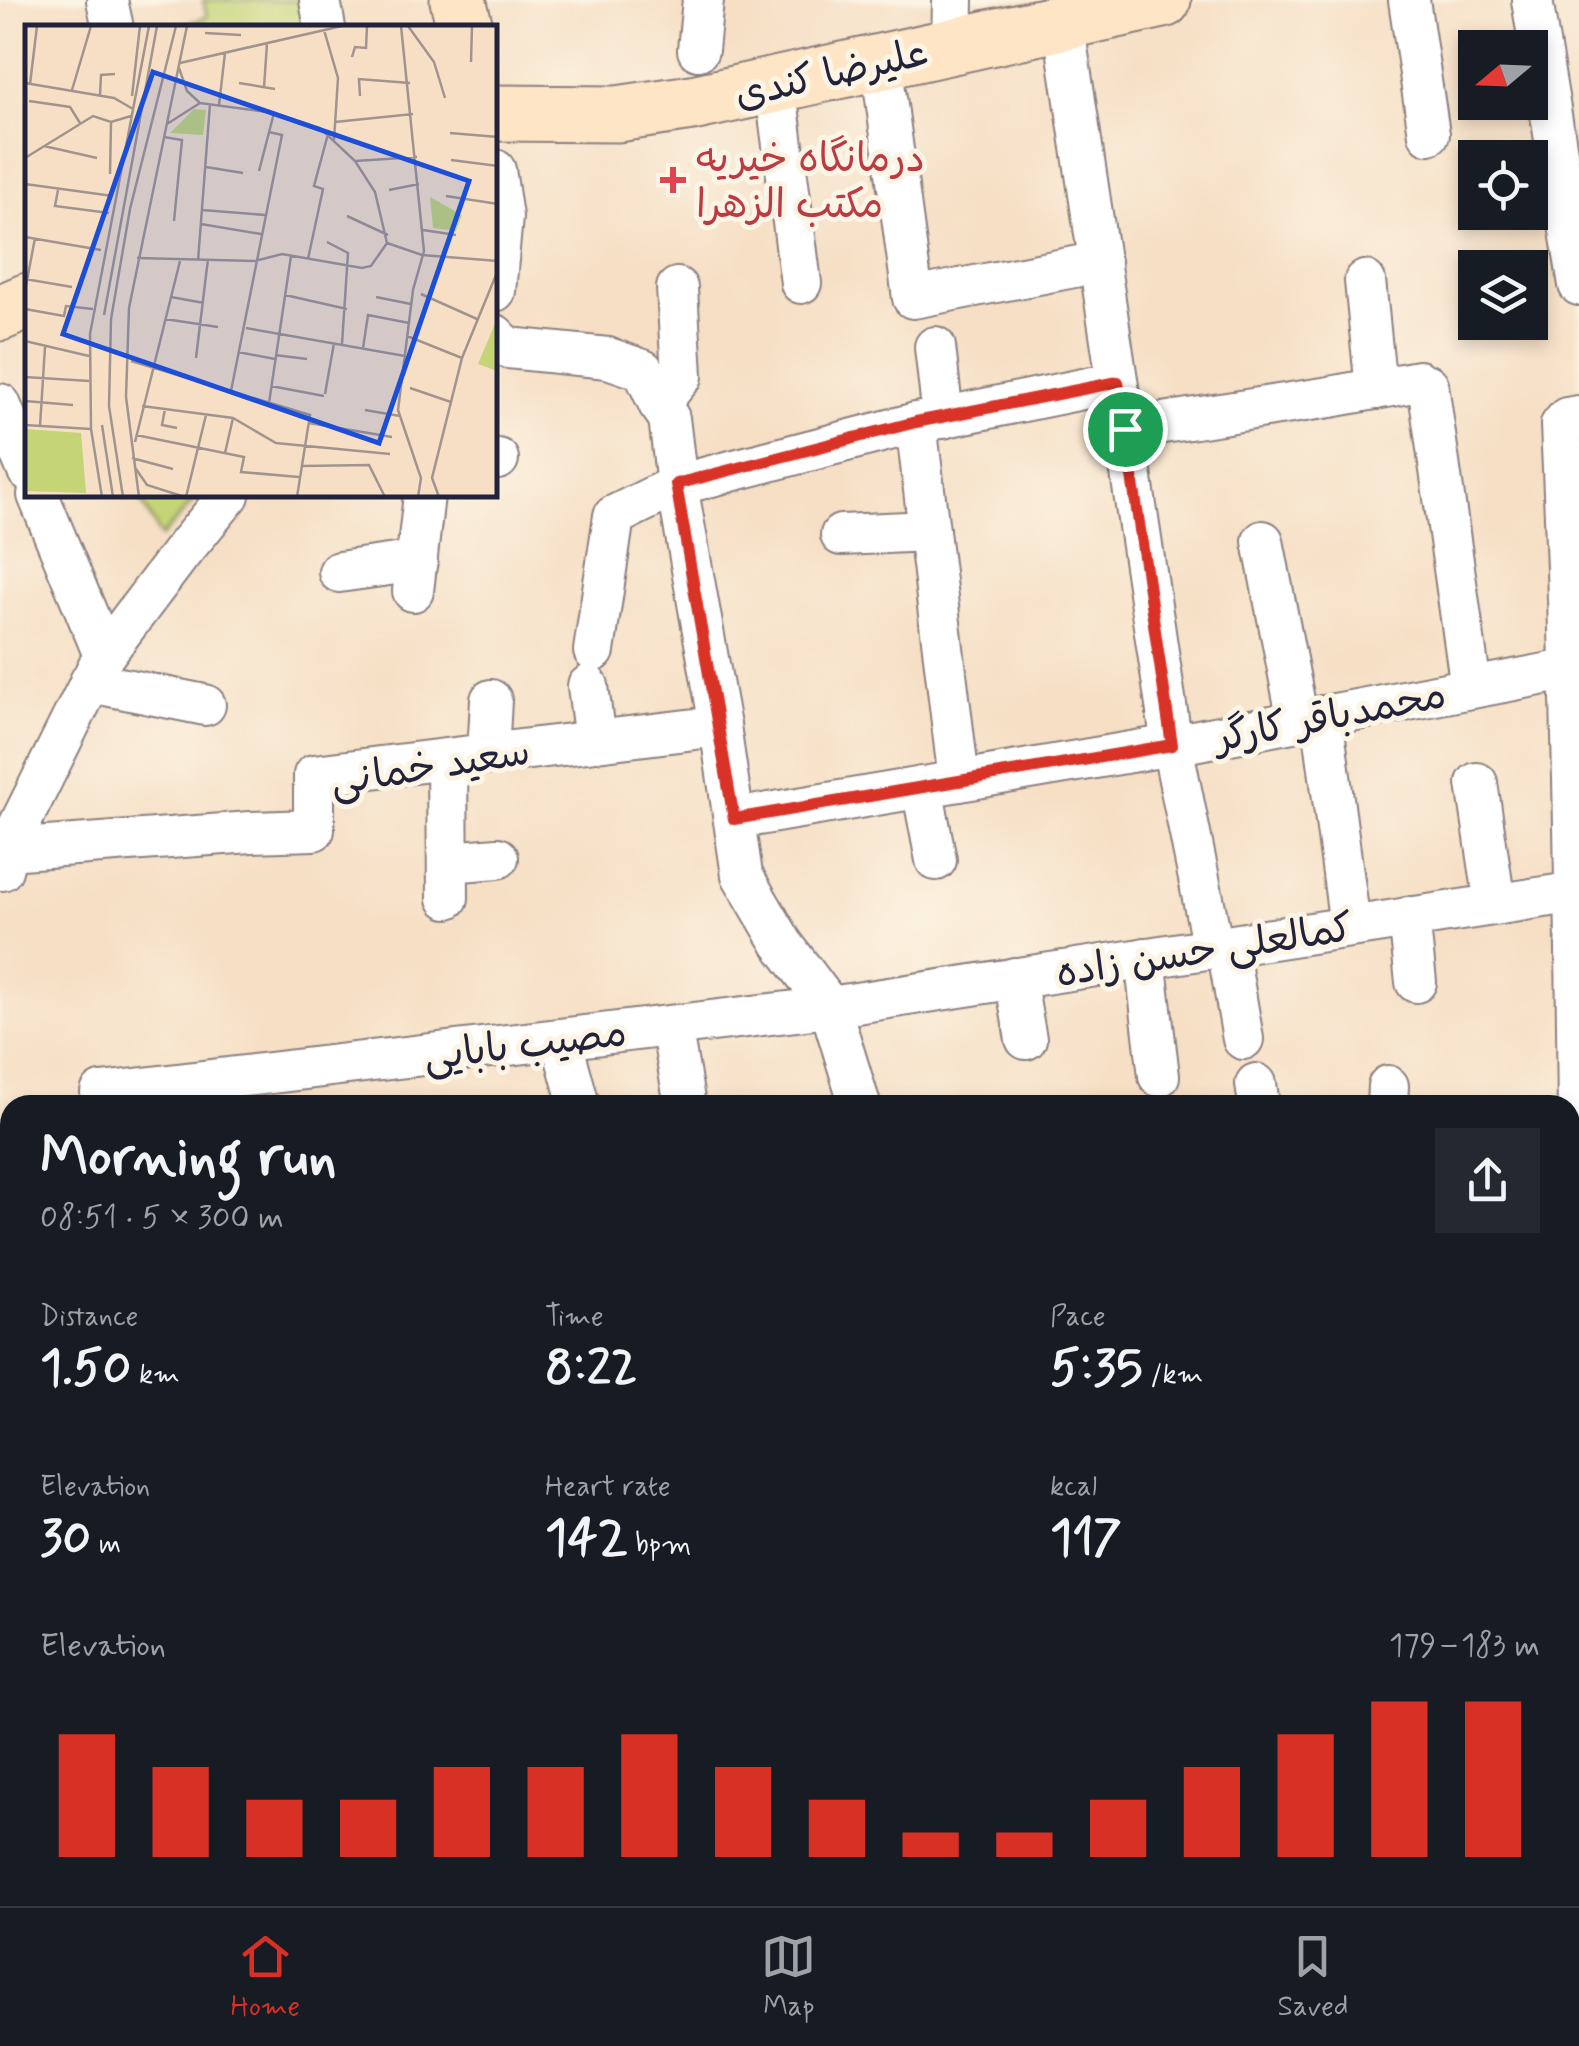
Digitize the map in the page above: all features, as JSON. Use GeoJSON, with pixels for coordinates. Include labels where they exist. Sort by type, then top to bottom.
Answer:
{"type":"FeatureCollection","features":[{"type":"Feature","properties":{"kind":"main road"},"geometry":{"type":"LineString","coordinates":[[458,0],[465,25]]}},
{"type":"Feature","properties":{"kind":"main road","name":"علیرضا کندی"},"geometry":{"type":"LineString","coordinates":[[498,113],[617,114],[692,103],[880,61],[952,22],[1063,21],[1163,0]]}},
{"type":"Feature","properties":{"kind":"main road"},"geometry":{"type":"LineString","coordinates":[[0,313],[25,302]]}},
{"type":"Feature","properties":{"kind":"street"},"geometry":{"type":"LineString","coordinates":[[107,0],[111,25]]}},
{"type":"Feature","properties":{"kind":"street"},"geometry":{"type":"LineString","coordinates":[[320,0],[324,25]]}},
{"type":"Feature","properties":{"kind":"street"},"geometry":{"type":"LineString","coordinates":[[698,50],[702,0]]}},
{"type":"Feature","properties":{"kind":"street"},"geometry":{"type":"LineString","coordinates":[[1408,0],[1429,134]]}},
{"type":"Feature","properties":{"kind":"street"},"geometry":{"type":"LineString","coordinates":[[1532,0],[1579,285]]}},
{"type":"Feature","properties":{"kind":"street"},"geometry":{"type":"LineString","coordinates":[[1063,21],[1172,745],[1243,1039]]}},
{"type":"Feature","properties":{"kind":"street"},"geometry":{"type":"LineString","coordinates":[[880,61],[914,298],[1100,262]]}},
{"type":"Feature","properties":{"kind":"street"},"geometry":{"type":"LineString","coordinates":[[774,84],[801,283]]}},
{"type":"Feature","properties":{"kind":"street"},"geometry":{"type":"LineString","coordinates":[[498,190],[502,217],[498,259]]}},
{"type":"Feature","properties":{"kind":"street"},"geometry":{"type":"LineString","coordinates":[[1365,281],[1376,389]]}},
{"type":"Feature","properties":{"kind":"street"},"geometry":{"type":"LineString","coordinates":[[664,411],[682,376],[677,288]]}},
{"type":"Feature","properties":{"kind":"street"},"geometry":{"type":"LineString","coordinates":[[498,338],[508,348],[608,358],[643,370],[664,411],[720,726],[742,875],[782,942],[830,1007],[857,1095]]}},
{"type":"Feature","properties":{"kind":"street"},"geometry":{"type":"LineString","coordinates":[[935,347],[929,531],[941,784],[936,860]]}},
{"type":"Feature","properties":{"kind":"street"},"geometry":{"type":"LineString","coordinates":[[595,740],[591,668],[614,516],[676,484],[930,420],[1118,382]]}},
{"type":"Feature","properties":{"kind":"street"},"geometry":{"type":"LineString","coordinates":[[1125,429],[1423,383],[1471,688]]}},
{"type":"Feature","properties":{"kind":"street"},"geometry":{"type":"LineString","coordinates":[[0,404],[25,464]]}},
{"type":"Feature","properties":{"kind":"street"},"geometry":{"type":"LineString","coordinates":[[1570,420],[1578,1095]]}},
{"type":"Feature","properties":{"kind":"street"},"geometry":{"type":"LineString","coordinates":[[39,498],[97,669]]}},
{"type":"Feature","properties":{"kind":"street"},"geometry":{"type":"LineString","coordinates":[[9,837],[97,669],[181,553],[227,498]]}},
{"type":"Feature","properties":{"kind":"street"},"geometry":{"type":"LineString","coordinates":[[339,572],[415,576],[424,498]]}},
{"type":"Feature","properties":{"kind":"street"},"geometry":{"type":"LineString","coordinates":[[841,535],[929,531]]}},
{"type":"Feature","properties":{"kind":"street"},"geometry":{"type":"LineString","coordinates":[[1262,541],[1310,719],[1350,926]]}},
{"type":"Feature","properties":{"kind":"street","name":"محمدباقر کارگر"},"geometry":{"type":"LineString","coordinates":[[734,819],[1172,745],[1471,688],[1574,642]]}},
{"type":"Feature","properties":{"kind":"street"},"geometry":{"type":"LineString","coordinates":[[97,669],[205,704]]}},
{"type":"Feature","properties":{"kind":"street"},"geometry":{"type":"LineString","coordinates":[[488,754],[491,700]]}},
{"type":"Feature","properties":{"kind":"street","name":"سعید خمانی"},"geometry":{"type":"LineString","coordinates":[[9,837],[314,830],[314,775],[720,726]]}},
{"type":"Feature","properties":{"kind":"street"},"geometry":{"type":"LineString","coordinates":[[446,759],[448,880],[498,858]]}},
{"type":"Feature","properties":{"kind":"street"},"geometry":{"type":"LineString","coordinates":[[1477,783],[1495,904]]}},
{"type":"Feature","properties":{"kind":"street","name":"کمالعلی حسن زاده"},"geometry":{"type":"LineString","coordinates":[[830,1007],[1145,958],[1218,937],[1350,926],[1577,892]]}},
{"type":"Feature","properties":{"kind":"street"},"geometry":{"type":"LineString","coordinates":[[1409,918],[1416,982]]}},
{"type":"Feature","properties":{"kind":"street"},"geometry":{"type":"LineString","coordinates":[[1145,958],[1159,1076]]}},
{"type":"Feature","properties":{"kind":"street"},"geometry":{"type":"LineString","coordinates":[[1015,978],[1026,1039]]}},
{"type":"Feature","properties":{"kind":"street","name":"مصیب بابایی"},"geometry":{"type":"LineString","coordinates":[[133,1095],[830,1007]]}},
{"type":"Feature","properties":{"kind":"street"},"geometry":{"type":"LineString","coordinates":[[671,1026],[683,1095]]}},
{"type":"Feature","properties":{"kind":"street"},"geometry":{"type":"LineString","coordinates":[[561,1039],[576,1095]]}},
{"type":"Feature","properties":{"kind":"green space"},"geometry":{"type":"Polygon","coordinates":[[[203,0],[300,0],[306,25],[181,25],[207,17],[203,0]]]}},
{"type":"Feature","properties":{"kind":"green space"},"geometry":{"type":"Polygon","coordinates":[[[140,498],[196,498],[161,537],[140,498]]]}},
{"type":"Feature","properties":{"kind":"place","name":"درمانگاه خیریه مکتب الزهرا"},"geometry":{"type":"Point","coordinates":[673,180]}},
{"type":"Feature","properties":{"kind":"route"},"geometry":{"type":"LineString","coordinates":[[1118,382],[1125,429],[1172,745],[734,819],[676,484],[916,422],[1118,382]]}}]}
